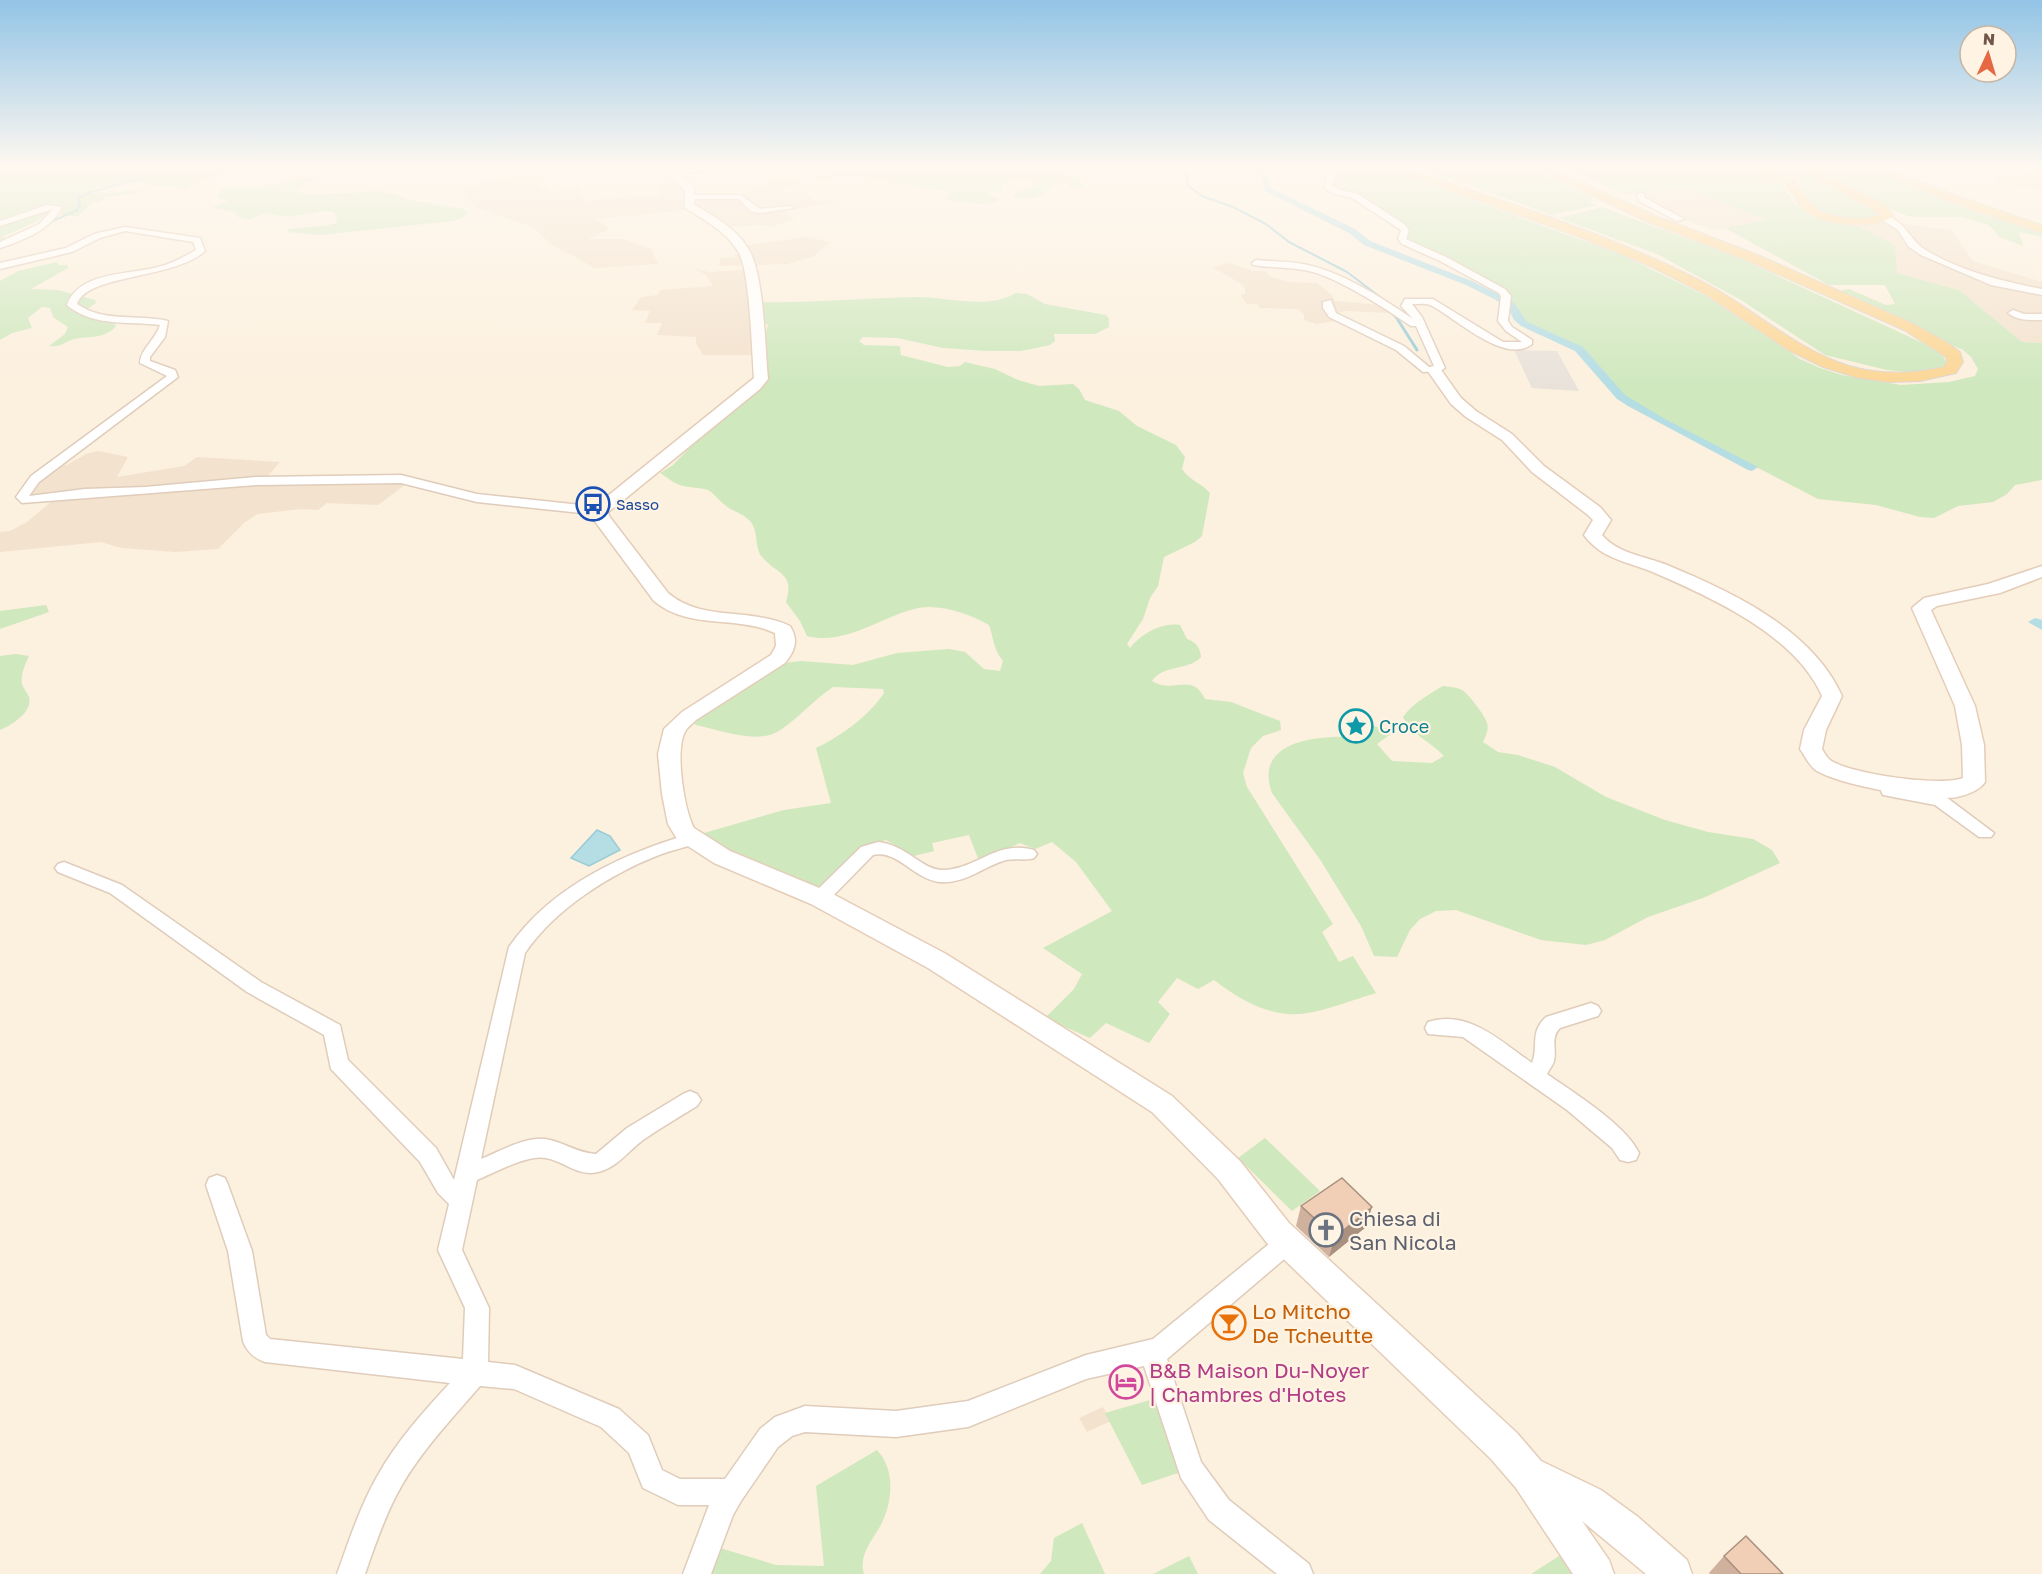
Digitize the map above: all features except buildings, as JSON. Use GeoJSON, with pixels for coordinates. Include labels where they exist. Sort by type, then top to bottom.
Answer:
{"type":"FeatureCollection","features":[{"type":"Feature","properties":{"kind":"main road"},"geometry":{"type":"LineString","coordinates":[[736,240],[746,255],[752,280],[761,380],[600,511],[600,516],[661,597],[672,605],[682,611],[701,615],[759,620],[783,630],[786,638],[786,647],[778,659],[697,710],[675,729],[669,754],[673,794],[686,832],[722,857],[820,898],[937,960],[1162,1104],[1229,1170],[1278,1233],[1504,1446],[1529,1475],[1595,1574]]}},
{"type":"Feature","properties":{"kind":"main road"},"geometry":{"type":"LineString","coordinates":[[1595,240],[1695,283],[1810,356],[1831,365],[1886,377],[1913,378],[1950,370],[1955,362],[1954,356],[1943,346],[1910,327],[1711,240]]}},
{"type":"Feature","properties":{"kind":"main road"},"geometry":{"type":"LineString","coordinates":[[1706,240],[1753,259]]}},
{"type":"Feature","properties":{"kind":"main road"},"geometry":{"type":"LineString","coordinates":[[1434,370],[1456,401],[1471,414],[1507,437],[1538,469],[1594,511],[1602,520],[1593,535],[1600,545],[1612,553],[1661,569],[1743,611],[1802,651],[1820,671],[1832,696],[1815,730],[1811,749],[1822,765],[1861,779],[1905,786],[1955,790],[1974,782],[1973,745],[1965,706],[1921,608],[1931,602],[1992,589],[2042,571]]}},
{"type":"Feature","properties":{"kind":"main road"},"geometry":{"type":"LineString","coordinates":[[1529,1475],[1545,1480],[1593,1508],[1634,1538],[1673,1574]]}},
{"type":"Feature","properties":{"kind":"street"},"geometry":{"type":"LineString","coordinates":[[0,266],[69,250],[88,240]]}},
{"type":"Feature","properties":{"kind":"street"},"geometry":{"type":"LineString","coordinates":[[197,240],[201,251],[194,255],[169,266],[92,284],[76,292],[72,297],[72,305],[78,310],[98,317],[133,322],[165,323],[164,331],[145,357],[145,363],[171,372],[173,377],[35,479],[23,493],[22,497],[26,500],[219,483],[401,479],[477,498],[600,511]]}},
{"type":"Feature","properties":{"kind":"street"},"geometry":{"type":"LineString","coordinates":[[1328,302],[1332,315],[1385,339],[1407,353],[1422,367],[1434,370],[1440,368],[1414,313],[1406,306],[1408,302],[1430,301],[1501,345],[1523,346],[1528,342],[1503,321],[1506,296],[1498,288],[1403,240]]}},
{"type":"Feature","properties":{"kind":"street"},"geometry":{"type":"LineString","coordinates":[[1909,240],[1924,254],[1994,283],[2042,292]]}},
{"type":"Feature","properties":{"kind":"street"},"geometry":{"type":"LineString","coordinates":[[1256,263],[1305,267],[1319,271],[1377,298],[1413,324],[1419,324]]}},
{"type":"Feature","properties":{"kind":"street"},"geometry":{"type":"LineString","coordinates":[[2013,313],[2023,317],[2042,317]]}},
{"type":"Feature","properties":{"kind":"street"},"geometry":{"type":"LineString","coordinates":[[1861,779],[1880,789],[1940,801],[1985,833]]}},
{"type":"Feature","properties":{"kind":"street"},"geometry":{"type":"LineString","coordinates":[[351,1574],[371,1518],[388,1483],[411,1450],[475,1373],[477,1308],[450,1250],[516,952],[533,927],[559,906],[607,873],[686,832]]}},
{"type":"Feature","properties":{"kind":"street"},"geometry":{"type":"LineString","coordinates":[[820,898],[867,851],[875,848],[891,849],[935,875],[945,876],[966,872],[1010,852],[1028,854]]}},
{"type":"Feature","properties":{"kind":"street"},"geometry":{"type":"LineString","coordinates":[[63,868],[116,889],[254,987],[333,1031],[338,1063],[428,1155],[446,1186],[461,1202]]}},
{"type":"Feature","properties":{"kind":"street"},"geometry":{"type":"LineString","coordinates":[[1535,1076],[1544,1061],[1544,1038],[1548,1027],[1553,1022],[1591,1011]]}},
{"type":"Feature","properties":{"kind":"street"},"geometry":{"type":"LineString","coordinates":[[1435,1028],[1467,1029],[1574,1104],[1620,1142],[1628,1153]]}},
{"type":"Feature","properties":{"kind":"street"},"geometry":{"type":"LineString","coordinates":[[467,1174],[528,1150],[547,1148],[579,1162],[596,1163],[607,1159],[635,1134],[690,1100]]}},
{"type":"Feature","properties":{"kind":"street"},"geometry":{"type":"LineString","coordinates":[[217,1185],[240,1251],[255,1341],[265,1350],[515,1377],[610,1418],[639,1444],[652,1479],[678,1492],[732,1492]]}},
{"type":"Feature","properties":{"kind":"street"},"geometry":{"type":"LineString","coordinates":[[697,1574],[722,1507],[769,1438],[784,1426],[805,1419],[896,1424],[968,1414],[1086,1367],[1152,1352],[1173,1340],[1288,1242]]}},
{"type":"Feature","properties":{"kind":"street"},"geometry":{"type":"LineString","coordinates":[[1152,1352],[1190,1469],[1219,1510],[1299,1574]]}},
{"type":"Feature","properties":{"kind":"shaded area"},"geometry":{"type":"Polygon","coordinates":[[[547,240],[627,240],[651,249],[658,264],[595,268],[547,240]]]}},
{"type":"Feature","properties":{"kind":"shaded area"},"geometry":{"type":"Polygon","coordinates":[[[729,240],[739,240],[745,246],[783,240],[830,242],[814,256],[788,264],[719,266],[720,258],[735,257],[734,254],[739,254],[738,249],[729,240]]]}},
{"type":"Feature","properties":{"kind":"shaded area"},"geometry":{"type":"Polygon","coordinates":[[[1868,240],[1958,240],[1973,261],[2042,282],[2042,343],[2022,342],[1959,290],[1897,273],[1868,240]]]}},
{"type":"Feature","properties":{"kind":"shaded area"},"geometry":{"type":"Polygon","coordinates":[[[1230,263],[1252,271],[1265,271],[1271,277],[1290,282],[1317,283],[1332,295],[1335,301],[1381,305],[1388,313],[1345,311],[1338,313],[1349,319],[1316,324],[1304,320],[1304,314],[1297,309],[1260,308],[1257,304],[1247,304],[1241,295],[1245,294],[1245,289],[1240,283],[1212,267],[1230,263]]]}},
{"type":"Feature","properties":{"kind":"shaded area"},"geometry":{"type":"Polygon","coordinates":[[[694,269],[710,272],[753,269],[764,355],[703,355],[696,343],[696,337],[657,335],[662,323],[645,323],[650,311],[632,310],[641,297],[658,295],[660,290],[713,286],[706,275],[694,269]]]}},
{"type":"Feature","properties":{"kind":"shaded area"},"geometry":{"type":"Polygon","coordinates":[[[1514,350],[1557,351],[1579,391],[1532,388],[1514,350]]]}},
{"type":"Feature","properties":{"kind":"shaded area"},"geometry":{"type":"Polygon","coordinates":[[[98,451],[128,457],[117,477],[184,466],[197,457],[280,462],[267,477],[359,475],[414,478],[378,505],[327,503],[318,510],[300,509],[258,514],[245,522],[218,549],[175,552],[121,548],[101,542],[0,552],[0,532],[10,531],[27,522],[52,501],[29,503],[19,501],[16,497],[23,486],[47,466],[67,465],[86,454],[98,451]]]}},
{"type":"Feature","properties":{"kind":"shaded area"},"geometry":{"type":"Polygon","coordinates":[[[1103,1407],[1111,1421],[1087,1432],[1079,1418],[1103,1407]]]}},
{"type":"Feature","properties":{"kind":"green space"},"geometry":{"type":"Polygon","coordinates":[[[1408,240],[1583,240],[1620,254],[1706,296],[1800,359],[1820,368],[1842,375],[1901,385],[1949,382],[1975,376],[1978,369],[1971,357],[1963,350],[1834,292],[1849,289],[1886,305],[1895,304],[1885,285],[1829,285],[1748,240],[1886,240],[1895,245],[1897,273],[1959,290],[2022,342],[2042,343],[2042,480],[2015,485],[2007,494],[1993,502],[1958,506],[1934,518],[1920,517],[1876,505],[1818,499],[1636,405],[1618,392],[1612,380],[1583,351],[1560,337],[1524,322],[1517,307],[1510,301],[1511,294],[1408,240]]]}},
{"type":"Feature","properties":{"kind":"green space"},"geometry":{"type":"Polygon","coordinates":[[[1620,240],[1691,240],[1717,248],[1925,344],[1943,356],[1947,364],[1938,370],[1918,373],[1887,370],[1825,355],[1741,300],[1657,254],[1620,240]]]}},
{"type":"Feature","properties":{"kind":"green space"},"geometry":{"type":"Polygon","coordinates":[[[2009,240],[2021,240],[2023,246],[2009,240]]]}},
{"type":"Feature","properties":{"kind":"green space"},"geometry":{"type":"Polygon","coordinates":[[[57,262],[58,265],[68,265],[68,268],[31,289],[58,290],[95,300],[96,303],[80,314],[114,323],[116,326],[102,335],[49,346],[65,334],[68,327],[53,317],[50,308],[42,307],[28,318],[32,328],[12,333],[0,340],[0,281],[18,271],[57,262]]]}},
{"type":"Feature","properties":{"kind":"green space"},"geometry":{"type":"Polygon","coordinates":[[[1016,293],[1027,294],[1045,304],[1106,315],[1109,319],[1109,327],[1095,334],[1054,334],[1055,341],[1050,345],[1021,351],[943,348],[897,338],[863,337],[859,341],[864,345],[900,346],[901,355],[948,367],[960,366],[965,362],[995,369],[1018,380],[1039,386],[1073,384],[1085,400],[1119,411],[1137,426],[1176,445],[1185,457],[1182,469],[1210,493],[1202,536],[1195,542],[1164,557],[1158,586],[1150,598],[1143,619],[1127,644],[1130,648],[1140,638],[1159,627],[1180,625],[1187,639],[1197,645],[1201,657],[1190,664],[1163,672],[1152,681],[1168,686],[1194,686],[1205,699],[1231,702],[1280,721],[1281,730],[1263,736],[1251,748],[1243,773],[1247,787],[1333,924],[1322,932],[1339,962],[1353,956],[1376,993],[1317,1011],[1287,1014],[1254,1005],[1233,994],[1214,980],[1198,989],[1177,978],[1158,1002],[1170,1014],[1149,1043],[1106,1023],[1090,1038],[1045,1018],[1074,989],[1082,974],[1043,948],[1112,911],[1076,862],[1052,842],[1035,849],[1020,843],[979,861],[969,835],[932,843],[934,851],[914,856],[886,840],[875,843],[816,889],[719,845],[704,833],[784,810],[831,803],[816,748],[854,725],[871,710],[884,693],[883,689],[833,687],[782,729],[762,736],[751,737],[728,733],[696,725],[692,721],[784,663],[801,661],[853,665],[897,653],[949,649],[965,652],[984,669],[1000,671],[1003,661],[995,648],[989,625],[973,617],[936,607],[904,612],[850,634],[821,638],[807,636],[800,621],[786,602],[787,580],[760,554],[754,529],[749,520],[728,507],[708,490],[680,485],[660,473],[673,465],[709,428],[765,384],[768,372],[763,345],[768,324],[761,324],[760,302],[917,297],[980,302],[1005,298],[1016,293]]]}},
{"type":"Feature","properties":{"kind":"green space"},"geometry":{"type":"Polygon","coordinates":[[[46,605],[49,612],[0,629],[0,611],[46,605]]]}},
{"type":"Feature","properties":{"kind":"green space"},"geometry":{"type":"Polygon","coordinates":[[[16,654],[29,656],[23,670],[22,681],[29,697],[28,708],[10,725],[0,730],[0,656],[16,654]]]}},
{"type":"Feature","properties":{"kind":"green space"},"geometry":{"type":"Polygon","coordinates":[[[1443,686],[1460,689],[1472,700],[1487,723],[1483,742],[1498,752],[1518,755],[1555,767],[1606,797],[1665,820],[1708,832],[1753,839],[1772,850],[1780,863],[1703,898],[1648,917],[1605,940],[1586,945],[1541,940],[1456,910],[1436,911],[1420,919],[1410,930],[1397,957],[1374,956],[1361,926],[1321,861],[1272,793],[1269,776],[1272,762],[1280,752],[1292,745],[1307,740],[1354,737],[1366,728],[1374,727],[1389,729],[1391,734],[1377,744],[1392,761],[1432,763],[1444,756],[1417,734],[1403,717],[1416,704],[1443,686]]]}},
{"type":"Feature","properties":{"kind":"green space"},"geometry":{"type":"Polygon","coordinates":[[[1265,1138],[1320,1191],[1292,1211],[1238,1158],[1265,1138]]]}},
{"type":"Feature","properties":{"kind":"green space"},"geometry":{"type":"Polygon","coordinates":[[[1164,1396],[1190,1469],[1142,1485],[1105,1413],[1164,1396]]]}},
{"type":"Feature","properties":{"kind":"green space"},"geometry":{"type":"Polygon","coordinates":[[[877,1450],[887,1465],[890,1492],[884,1518],[865,1552],[864,1574],[710,1574],[720,1548],[776,1565],[824,1566],[816,1486],[877,1450]]]}},
{"type":"Feature","properties":{"kind":"green space"},"geometry":{"type":"Polygon","coordinates":[[[1082,1523],[1105,1574],[1040,1574],[1051,1561],[1054,1538],[1082,1523]]]}},
{"type":"Feature","properties":{"kind":"green space"},"geometry":{"type":"Polygon","coordinates":[[[1567,1551],[1581,1574],[1531,1574],[1567,1551]]]}},
{"type":"Feature","properties":{"kind":"green space"},"geometry":{"type":"Polygon","coordinates":[[[1189,1556],[1198,1574],[1153,1574],[1189,1556]]]}},
{"type":"Feature","properties":{"kind":"water"},"geometry":{"type":"Polygon","coordinates":[[[597,830],[610,836],[620,850],[589,866],[571,858],[597,830]]]}},
{"type":"Feature","properties":{"kind":"waterway"},"geometry":{"type":"LineString","coordinates":[[1287,240],[1347,272],[1384,300]]}},
{"type":"Feature","properties":{"kind":"waterway"},"geometry":{"type":"LineString","coordinates":[[1364,240],[1469,283],[1497,297],[1512,306],[1519,320],[1524,324],[1579,349],[1621,397],[1661,421],[1752,467]]}},
{"type":"Feature","properties":{"kind":"waterway"},"geometry":{"type":"LineString","coordinates":[[1391,312],[1399,321]]}},
{"type":"Feature","properties":{"kind":"waterway"},"geometry":{"type":"LineString","coordinates":[[1398,320],[1417,350]]}},
{"type":"Feature","properties":{"kind":"waterway"},"geometry":{"type":"LineString","coordinates":[[2035,622],[2042,626]]}},
{"type":"Feature","properties":{"kind":"place","name":"Sasso"},"geometry":{"type":"Point","coordinates":[593,504]}},
{"type":"Feature","properties":{"kind":"place","name":"Croce"},"geometry":{"type":"Point","coordinates":[1356,726]}},
{"type":"Feature","properties":{"kind":"place","name":"Chiesa di San Nicola"},"geometry":{"type":"Point","coordinates":[1326,1230]}},
{"type":"Feature","properties":{"kind":"place","name":"Lo Mitcho De Tcheutte"},"geometry":{"type":"Point","coordinates":[1229,1323]}},
{"type":"Feature","properties":{"kind":"place","name":"B&B Maison Du-Noyer | Chambres d'Hotes"},"geometry":{"type":"Point","coordinates":[1126,1382]}}]}
